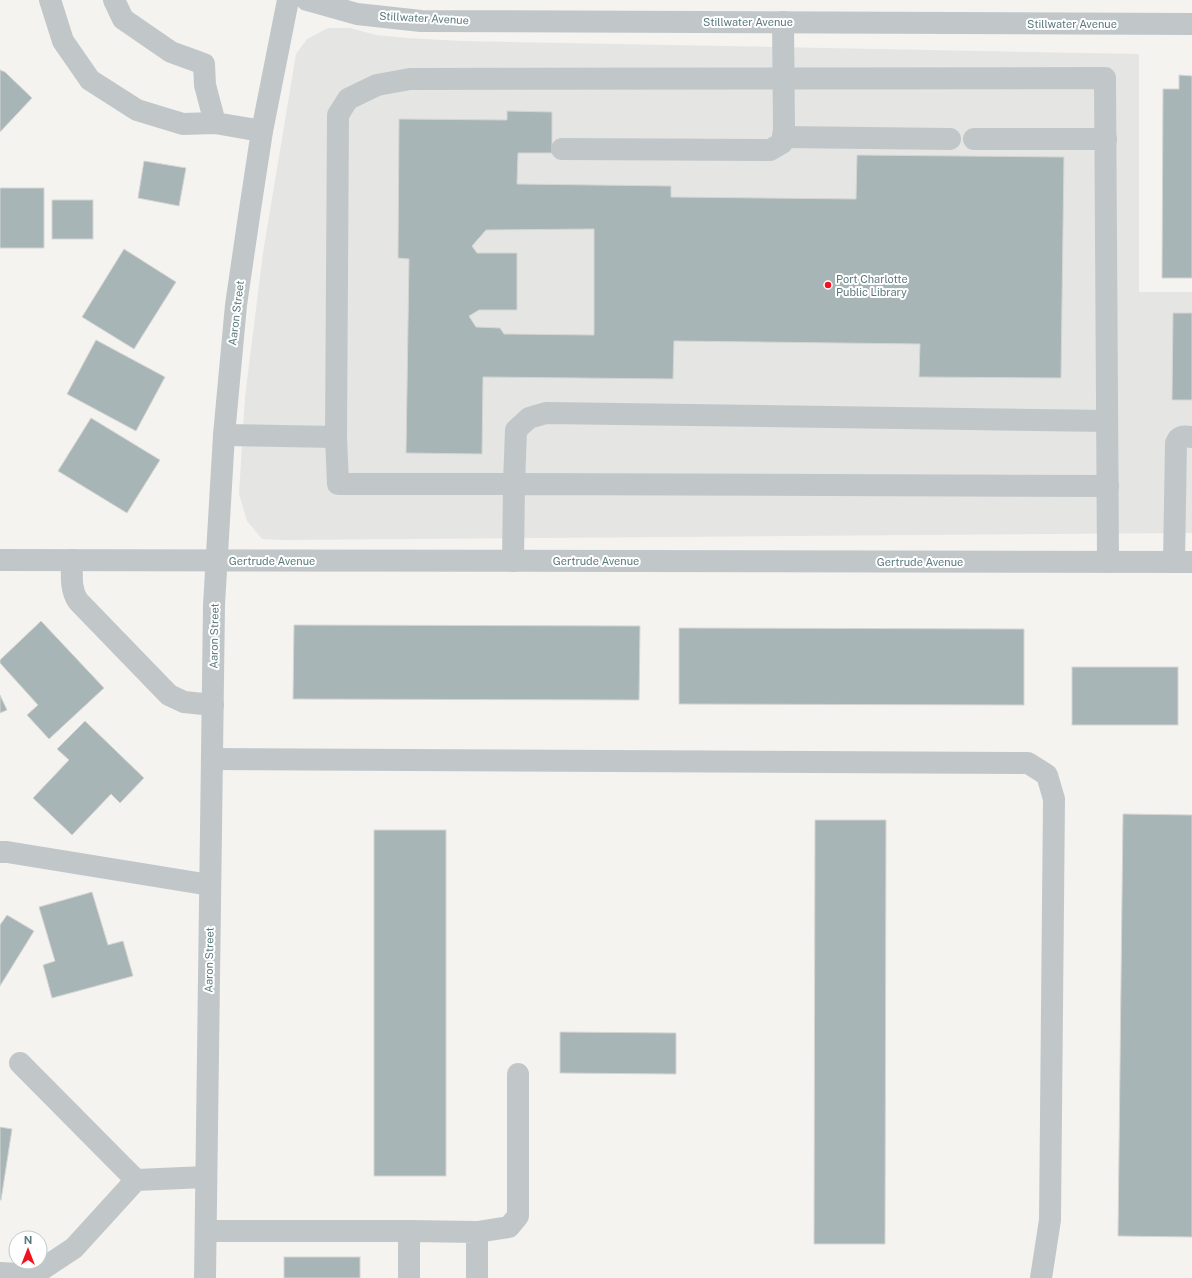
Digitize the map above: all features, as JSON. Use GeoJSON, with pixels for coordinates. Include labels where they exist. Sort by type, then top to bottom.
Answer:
{"type":"FeatureCollection","features":[{"type":"Feature","properties":{"kind":"street"},"geometry":{"type":"LineString","coordinates":[[50,0],[63,41],[90,80],[137,110],[183,124],[215,123],[262,131]]}},
{"type":"Feature","properties":{"kind":"street"},"geometry":{"type":"LineString","coordinates":[[114,0],[123,19],[171,52],[204,64],[205,85],[215,123]]}},
{"type":"Feature","properties":{"kind":"street","name":"Aaron Street"},"geometry":{"type":"LineString","coordinates":[[205,1278],[216,561],[224,435],[236,306],[262,131],[288,0]]}},
{"type":"Feature","properties":{"kind":"street","name":"Stillwater Avenue"},"geometry":{"type":"LineString","coordinates":[[307,0],[357,14],[421,20],[1192,24]]}},
{"type":"Feature","properties":{"kind":"street"},"geometry":{"type":"LineString","coordinates":[[562,149],[770,150],[782,143],[784,130],[783,22]]}},
{"type":"Feature","properties":{"kind":"street"},"geometry":{"type":"LineString","coordinates":[[1108,486],[338,484],[336,438],[338,115],[348,99],[377,85],[410,79],[1105,78],[1106,140],[1108,486],[1108,562]]}},
{"type":"Feature","properties":{"kind":"street"},"geometry":{"type":"LineString","coordinates":[[783,137],[950,139]]}},
{"type":"Feature","properties":{"kind":"street"},"geometry":{"type":"LineString","coordinates":[[974,139],[1106,140]]}},
{"type":"Feature","properties":{"kind":"street"},"geometry":{"type":"LineString","coordinates":[[513,561],[516,430],[529,418],[546,413],[1107,421]]}},
{"type":"Feature","properties":{"kind":"street"},"geometry":{"type":"LineString","coordinates":[[224,435],[336,438]]}},
{"type":"Feature","properties":{"kind":"street"},"geometry":{"type":"LineString","coordinates":[[1183,562],[1176,443],[1182,436],[1192,437]]}},
{"type":"Feature","properties":{"kind":"street","name":"Gertrude Avenue"},"geometry":{"type":"LineString","coordinates":[[0,560],[1183,562]]}},
{"type":"Feature","properties":{"kind":"street"},"geometry":{"type":"LineString","coordinates":[[72,560],[73,594],[78,602],[169,695],[184,702],[213,705]]}},
{"type":"Feature","properties":{"kind":"street"},"geometry":{"type":"LineString","coordinates":[[212,759],[1028,763],[1047,775],[1054,800],[1050,1220],[1041,1278]]}},
{"type":"Feature","properties":{"kind":"street"},"geometry":{"type":"LineString","coordinates":[[0,852],[210,885]]}},
{"type":"Feature","properties":{"kind":"street"},"geometry":{"type":"LineString","coordinates":[[20,1063],[136,1180]]}},
{"type":"Feature","properties":{"kind":"street"},"geometry":{"type":"LineString","coordinates":[[206,1231],[477,1232],[510,1227],[518,1216],[518,1074]]}},
{"type":"Feature","properties":{"kind":"street"},"geometry":{"type":"LineString","coordinates":[[0,1272],[20,1274],[41,1270],[74,1248],[136,1180],[206,1177]]}},
{"type":"Feature","properties":{"kind":"street"},"geometry":{"type":"LineString","coordinates":[[409,1231],[409,1278]]}},
{"type":"Feature","properties":{"kind":"street"},"geometry":{"type":"LineString","coordinates":[[477,1232],[477,1278]]}},
{"type":"Feature","properties":{"kind":"shaded area"},"geometry":{"type":"Polygon","coordinates":[[[328,28],[350,28],[376,35],[462,41],[1139,54],[1139,292],[1192,292],[1192,533],[262,539],[247,521],[239,494],[245,397],[263,253],[296,54],[307,39],[328,28]]]}},
{"type":"Feature","properties":{"kind":"building"},"geometry":{"type":"Polygon","coordinates":[[[0,70],[5,72],[32,98],[0,132],[0,70]]]}},
{"type":"Feature","properties":{"kind":"building"},"geometry":{"type":"Polygon","coordinates":[[[1179,75],[1192,76],[1192,278],[1162,278],[1163,89],[1179,89],[1179,75]]]}},
{"type":"Feature","properties":{"kind":"building","name":"Port Charlotte Public Library"},"geometry":{"type":"Polygon","coordinates":[[[507,111],[552,112],[552,153],[518,153],[517,184],[671,186],[671,197],[856,199],[857,155],[1064,157],[1061,378],[919,377],[920,344],[674,341],[673,379],[483,377],[482,454],[406,453],[409,259],[398,258],[399,119],[507,120],[507,111]],[[594,229],[486,230],[472,246],[477,253],[517,253],[517,310],[479,310],[469,316],[476,327],[500,328],[504,334],[594,335],[594,229]]]}},
{"type":"Feature","properties":{"kind":"building"},"geometry":{"type":"Polygon","coordinates":[[[144,161],[186,168],[179,206],[138,198],[144,161]]]}},
{"type":"Feature","properties":{"kind":"building"},"geometry":{"type":"Polygon","coordinates":[[[0,188],[44,188],[44,248],[0,248],[0,188]]]}},
{"type":"Feature","properties":{"kind":"building"},"geometry":{"type":"Polygon","coordinates":[[[52,200],[93,200],[93,239],[52,239],[52,200]]]}},
{"type":"Feature","properties":{"kind":"building"},"geometry":{"type":"Polygon","coordinates":[[[124,249],[176,282],[134,349],[82,317],[124,249]]]}},
{"type":"Feature","properties":{"kind":"building"},"geometry":{"type":"Polygon","coordinates":[[[1173,313],[1192,313],[1192,400],[1172,400],[1173,313]]]}},
{"type":"Feature","properties":{"kind":"building"},"geometry":{"type":"Polygon","coordinates":[[[96,340],[165,377],[136,431],[67,394],[96,340]]]}},
{"type":"Feature","properties":{"kind":"building"},"geometry":{"type":"Polygon","coordinates":[[[91,418],[160,460],[127,513],[58,471],[91,418]]]}},
{"type":"Feature","properties":{"kind":"building"},"geometry":{"type":"Polygon","coordinates":[[[41,621],[104,688],[49,739],[27,715],[38,705],[0,663],[0,660],[41,621]]]}},
{"type":"Feature","properties":{"kind":"building"},"geometry":{"type":"Polygon","coordinates":[[[294,625],[640,626],[639,700],[293,699],[294,625]]]}},
{"type":"Feature","properties":{"kind":"building"},"geometry":{"type":"Polygon","coordinates":[[[679,628],[1024,629],[1024,705],[679,704],[679,628]]]}},
{"type":"Feature","properties":{"kind":"building"},"geometry":{"type":"Polygon","coordinates":[[[1072,667],[1178,667],[1178,725],[1072,725],[1072,667]]]}},
{"type":"Feature","properties":{"kind":"building"},"geometry":{"type":"Polygon","coordinates":[[[0,695],[7,710],[0,713],[0,695]]]}},
{"type":"Feature","properties":{"kind":"building"},"geometry":{"type":"Polygon","coordinates":[[[85,721],[144,778],[120,803],[111,794],[72,835],[33,798],[69,760],[57,749],[85,721]]]}},
{"type":"Feature","properties":{"kind":"building"},"geometry":{"type":"Polygon","coordinates":[[[1123,814],[1192,815],[1192,1237],[1118,1236],[1123,814]]]}},
{"type":"Feature","properties":{"kind":"building"},"geometry":{"type":"Polygon","coordinates":[[[815,820],[886,820],[885,1244],[814,1244],[815,820]]]}},
{"type":"Feature","properties":{"kind":"building"},"geometry":{"type":"Polygon","coordinates":[[[374,830],[446,830],[446,1176],[374,1176],[374,830]]]}},
{"type":"Feature","properties":{"kind":"building"},"geometry":{"type":"Polygon","coordinates":[[[92,892],[108,945],[123,941],[133,976],[52,998],[43,965],[55,961],[39,907],[92,892]]]}},
{"type":"Feature","properties":{"kind":"building"},"geometry":{"type":"Polygon","coordinates":[[[7,915],[34,931],[0,986],[0,925],[7,915]]]}},
{"type":"Feature","properties":{"kind":"building"},"geometry":{"type":"Polygon","coordinates":[[[560,1032],[676,1033],[676,1074],[560,1073],[560,1032]]]}},
{"type":"Feature","properties":{"kind":"building"},"geometry":{"type":"Polygon","coordinates":[[[0,1127],[12,1129],[1,1200],[0,1200],[0,1127]]]}},
{"type":"Feature","properties":{"kind":"building"},"geometry":{"type":"Polygon","coordinates":[[[284,1257],[360,1257],[360,1278],[284,1278],[284,1257]]]}},
{"type":"Feature","properties":{"kind":"place","name":"Port Charlotte Public Library"},"geometry":{"type":"Point","coordinates":[828,285]}}]}
